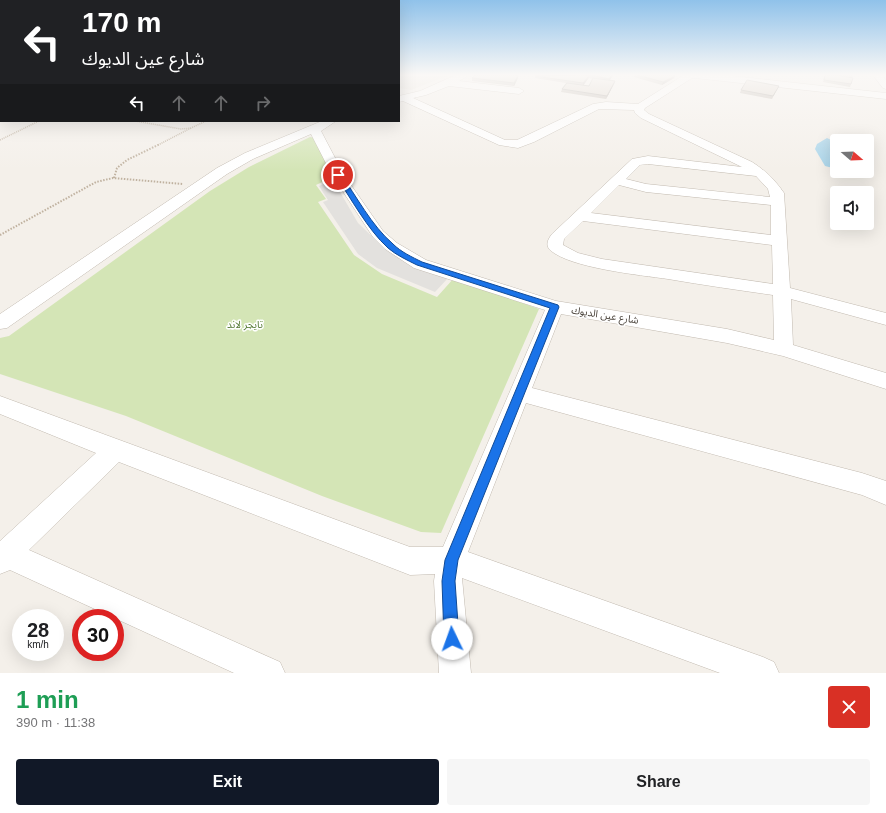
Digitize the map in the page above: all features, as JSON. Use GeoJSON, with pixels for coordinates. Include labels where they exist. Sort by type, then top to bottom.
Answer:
{"type":"FeatureCollection","features":[{"type":"Feature","properties":{"kind":"street"},"geometry":{"type":"LineString","coordinates":[[421,106],[497,140],[513,144],[530,140],[596,106]]}},
{"type":"Feature","properties":{"kind":"street"},"geometry":{"type":"LineString","coordinates":[[630,106],[640,107],[639,111],[645,116],[748,165],[769,180],[777,193],[778,202],[784,349]]}},
{"type":"Feature","properties":{"kind":"street"},"geometry":{"type":"LineString","coordinates":[[0,323],[222,171],[249,156],[324,124]]}},
{"type":"Feature","properties":{"kind":"street","name":"شارع عين الديوك"},"geometry":{"type":"LineString","coordinates":[[324,124],[315,131],[338,175],[378,234],[391,246],[420,264],[555,307],[671,326],[784,349],[886,381]]}},
{"type":"Feature","properties":{"kind":"street"},"geometry":{"type":"LineString","coordinates":[[761,173],[648,160],[636,162],[557,237],[555,242],[556,247],[572,256],[601,264],[781,291],[886,320]]}},
{"type":"Feature","properties":{"kind":"street"},"geometry":{"type":"LineString","coordinates":[[618,180],[630,185],[646,188],[778,202]]}},
{"type":"Feature","properties":{"kind":"street"},"geometry":{"type":"LineString","coordinates":[[580,216],[779,241]]}},
{"type":"Feature","properties":{"kind":"street"},"geometry":{"type":"LineString","coordinates":[[455,673],[448,581],[451,560],[555,307]]}},
{"type":"Feature","properties":{"kind":"street"},"geometry":{"type":"LineString","coordinates":[[519,393],[862,484],[886,493]]}},
{"type":"Feature","properties":{"kind":"street"},"geometry":{"type":"LineString","coordinates":[[0,405],[410,561],[451,560],[763,673]]}},
{"type":"Feature","properties":{"kind":"street"},"geometry":{"type":"LineString","coordinates":[[115,450],[3,557],[269,673]]}},
{"type":"Feature","properties":{"kind":"path"},"geometry":{"type":"LineString","coordinates":[[0,140],[37,122]]}},
{"type":"Feature","properties":{"kind":"path"},"geometry":{"type":"LineString","coordinates":[[141,122],[181,129],[191,128]]}},
{"type":"Feature","properties":{"kind":"path"},"geometry":{"type":"LineString","coordinates":[[114,178],[115,171],[120,165],[204,122]]}},
{"type":"Feature","properties":{"kind":"path"},"geometry":{"type":"LineString","coordinates":[[0,235],[96,182],[114,178],[200,187]]}},
{"type":"Feature","properties":{"kind":"green space","name":"تايجر لاند"},"geometry":{"type":"Polygon","coordinates":[[[310,137],[315,138],[335,176],[316,185],[326,199],[318,202],[354,255],[382,274],[437,297],[454,278],[539,309],[441,533],[421,532],[322,496],[126,416],[0,374],[0,338],[9,336],[210,191],[249,167],[310,137]]]}},
{"type":"Feature","properties":{"kind":"shaded area"},"geometry":{"type":"Polygon","coordinates":[[[333,180],[358,223],[384,248],[405,262],[448,278],[435,292],[377,268],[358,254],[323,202],[328,200],[319,186],[333,180]]]}},
{"type":"Feature","properties":{"kind":"water"},"geometry":{"type":"Polygon","coordinates":[[[827,138],[830,140],[830,167],[825,166],[815,149],[817,144],[827,138]]]}},
{"type":"Feature","properties":{"kind":"route"},"geometry":{"type":"LineString","coordinates":[[338,175],[378,234],[400,253],[420,264],[555,307],[451,560],[448,581],[452,639]]}}]}
